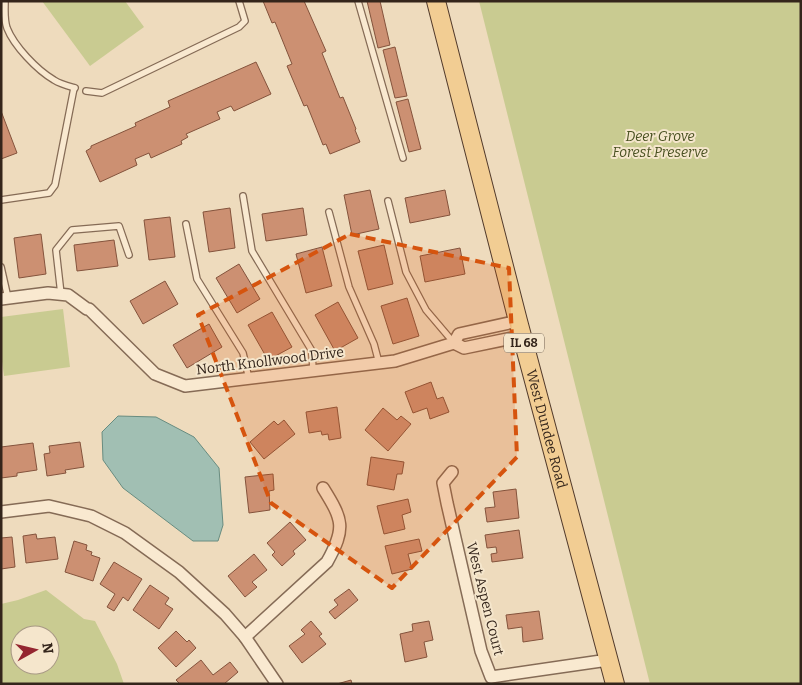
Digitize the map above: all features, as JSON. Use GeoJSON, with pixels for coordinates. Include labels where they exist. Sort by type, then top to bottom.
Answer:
{"type":"FeatureCollection","features":[{"type":"Feature","properties":{"kind":"main road","name":"West Dundee Road"},"geometry":{"type":"LineString","coordinates":[[436,1],[520,329],[615,684]]}},
{"type":"Feature","properties":{"kind":"street","name":"North Knollwood Drive"},"geometry":{"type":"LineString","coordinates":[[5,299],[48,293],[68,295],[89,309],[155,374],[185,386],[395,361],[454,343],[459,334],[520,329]]}},
{"type":"Feature","properties":{"kind":"street","name":"West Aspen Court"},"geometry":{"type":"LineString","coordinates":[[452,472],[443,482],[480,651],[491,677],[608,660]]}},
{"type":"Feature","properties":{"kind":"street"},"geometry":{"type":"LineString","coordinates":[[245,637],[327,562],[335,548],[340,536],[341,523],[335,508],[323,488]]}},
{"type":"Feature","properties":{"kind":"street"},"geometry":{"type":"LineString","coordinates":[[1,512],[49,506],[91,516],[125,533],[179,572],[225,614],[245,637],[277,684]]}},
{"type":"Feature","properties":{"kind":"lane"},"geometry":{"type":"LineString","coordinates":[[1,200],[49,192],[55,185],[76,89],[53,79],[22,52],[8,29],[5,18],[5,1]]}},
{"type":"Feature","properties":{"kind":"lane"},"geometry":{"type":"LineString","coordinates":[[86,91],[102,94],[239,27],[244,21],[239,1]]}},
{"type":"Feature","properties":{"kind":"lane"},"geometry":{"type":"LineString","coordinates":[[358,1],[403,158]]}},
{"type":"Feature","properties":{"kind":"lane"},"geometry":{"type":"LineString","coordinates":[[243,196],[252,251],[312,351],[313,371]]}},
{"type":"Feature","properties":{"kind":"lane"},"geometry":{"type":"LineString","coordinates":[[388,201],[406,272],[426,310],[454,343]]}},
{"type":"Feature","properties":{"kind":"lane"},"geometry":{"type":"LineString","coordinates":[[329,212],[349,287],[374,344],[379,363]]}},
{"type":"Feature","properties":{"kind":"lane"},"geometry":{"type":"LineString","coordinates":[[186,224],[197,279],[243,353],[249,379]]}},
{"type":"Feature","properties":{"kind":"lane"},"geometry":{"type":"LineString","coordinates":[[61,294],[56,250],[72,230],[119,226],[129,255]]}},
{"type":"Feature","properties":{"kind":"lane"},"geometry":{"type":"LineString","coordinates":[[1,267],[5,299]]}},
{"type":"Feature","properties":{"kind":"highlighted area"},"geometry":{"type":"Polygon","coordinates":[[[350,234],[509,268],[517,457],[392,588],[271,503],[198,315],[350,234]]]}},
{"type":"Feature","properties":{"kind":"green space"},"geometry":{"type":"Polygon","coordinates":[[[42,1],[125,1],[144,27],[90,66],[42,1]]]}},
{"type":"Feature","properties":{"kind":"green space","name":"Deer Grove Forest Preserve"},"geometry":{"type":"Polygon","coordinates":[[[479,1],[801,1],[801,684],[650,684],[479,1]]]}},
{"type":"Feature","properties":{"kind":"green space"},"geometry":{"type":"Polygon","coordinates":[[[63,309],[70,367],[4,376],[1,354],[1,317],[63,309]]]}},
{"type":"Feature","properties":{"kind":"green space"},"geometry":{"type":"Polygon","coordinates":[[[46,590],[84,619],[95,621],[117,664],[124,684],[1,684],[1,604],[46,590]]]}},
{"type":"Feature","properties":{"kind":"shaded area"},"geometry":{"type":"Polygon","coordinates":[[[118,416],[156,417],[194,437],[219,468],[223,525],[218,541],[193,541],[123,488],[103,460],[102,432],[118,416]]]}},
{"type":"Feature","properties":{"kind":"building"},"geometry":{"type":"Polygon","coordinates":[[[263,1],[304,1],[326,51],[322,53],[340,98],[343,97],[360,142],[330,154],[326,144],[323,145],[307,105],[304,106],[287,66],[292,64],[275,22],[272,23],[263,1]]]}},
{"type":"Feature","properties":{"kind":"building"},"geometry":{"type":"Polygon","coordinates":[[[367,1],[380,1],[390,45],[378,48],[367,1]]]}},
{"type":"Feature","properties":{"kind":"building"},"geometry":{"type":"Polygon","coordinates":[[[395,47],[407,96],[395,98],[383,50],[395,47]]]}},
{"type":"Feature","properties":{"kind":"building"},"geometry":{"type":"Polygon","coordinates":[[[256,62],[271,94],[234,111],[231,106],[217,112],[220,119],[186,134],[188,137],[181,141],[182,144],[151,158],[149,153],[135,159],[137,165],[100,182],[86,151],[91,146],[136,126],[135,123],[170,107],[168,101],[256,62]]]}},
{"type":"Feature","properties":{"kind":"building"},"geometry":{"type":"Polygon","coordinates":[[[408,99],[421,149],[409,152],[396,102],[408,99]]]}},
{"type":"Feature","properties":{"kind":"building"},"geometry":{"type":"Polygon","coordinates":[[[1,111],[17,153],[1,159],[1,111]]]}},
{"type":"Feature","properties":{"kind":"building"},"geometry":{"type":"Polygon","coordinates":[[[370,190],[379,229],[352,235],[344,195],[370,190]]]}},
{"type":"Feature","properties":{"kind":"building"},"geometry":{"type":"Polygon","coordinates":[[[445,190],[450,215],[410,223],[405,198],[445,190]]]}},
{"type":"Feature","properties":{"kind":"building"},"geometry":{"type":"Polygon","coordinates":[[[230,208],[235,248],[209,252],[203,212],[230,208]]]}},
{"type":"Feature","properties":{"kind":"building"},"geometry":{"type":"Polygon","coordinates":[[[303,208],[307,235],[266,241],[262,214],[303,208]]]}},
{"type":"Feature","properties":{"kind":"building"},"geometry":{"type":"Polygon","coordinates":[[[170,217],[175,257],[149,260],[144,220],[170,217]]]}},
{"type":"Feature","properties":{"kind":"building"},"geometry":{"type":"Polygon","coordinates":[[[41,234],[46,274],[19,278],[14,238],[41,234]]]}},
{"type":"Feature","properties":{"kind":"building"},"geometry":{"type":"Polygon","coordinates":[[[114,240],[118,266],[77,271],[74,245],[114,240]]]}},
{"type":"Feature","properties":{"kind":"building"},"geometry":{"type":"Polygon","coordinates":[[[384,245],[393,284],[368,290],[358,251],[384,245]]]}},
{"type":"Feature","properties":{"kind":"building"},"geometry":{"type":"Polygon","coordinates":[[[322,247],[332,286],[306,293],[296,254],[322,247]]]}},
{"type":"Feature","properties":{"kind":"building"},"geometry":{"type":"Polygon","coordinates":[[[460,248],[465,274],[425,282],[420,256],[460,248]]]}},
{"type":"Feature","properties":{"kind":"building"},"geometry":{"type":"Polygon","coordinates":[[[239,264],[260,299],[237,313],[216,278],[239,264]]]}},
{"type":"Feature","properties":{"kind":"building"},"geometry":{"type":"Polygon","coordinates":[[[165,281],[178,304],[143,324],[130,301],[165,281]]]}},
{"type":"Feature","properties":{"kind":"building"},"geometry":{"type":"Polygon","coordinates":[[[407,298],[419,336],[393,344],[381,306],[407,298]]]}},
{"type":"Feature","properties":{"kind":"building"},"geometry":{"type":"Polygon","coordinates":[[[338,302],[358,338],[335,351],[315,315],[338,302]]]}},
{"type":"Feature","properties":{"kind":"building"},"geometry":{"type":"Polygon","coordinates":[[[272,312],[292,347],[268,360],[248,325],[272,312]]]}},
{"type":"Feature","properties":{"kind":"building"},"geometry":{"type":"Polygon","coordinates":[[[209,324],[222,347],[187,368],[173,345],[209,324]]]}},
{"type":"Feature","properties":{"kind":"building"},"geometry":{"type":"Polygon","coordinates":[[[431,382],[437,399],[443,397],[449,412],[430,419],[427,408],[413,413],[405,392],[431,382]]]}},
{"type":"Feature","properties":{"kind":"building"},"geometry":{"type":"Polygon","coordinates":[[[337,407],[341,438],[329,440],[328,434],[322,435],[321,431],[309,433],[306,412],[337,407]]]}},
{"type":"Feature","properties":{"kind":"building"},"geometry":{"type":"Polygon","coordinates":[[[383,408],[397,420],[401,416],[411,424],[388,451],[365,430],[383,408]]]}},
{"type":"Feature","properties":{"kind":"building"},"geometry":{"type":"Polygon","coordinates":[[[284,420],[295,434],[264,459],[250,442],[274,421],[278,425],[284,420]]]}},
{"type":"Feature","properties":{"kind":"building"},"geometry":{"type":"Polygon","coordinates":[[[80,442],[84,467],[65,470],[66,473],[47,476],[44,454],[50,453],[49,446],[80,442]]]}},
{"type":"Feature","properties":{"kind":"building"},"geometry":{"type":"Polygon","coordinates":[[[33,443],[37,470],[17,473],[17,476],[1,478],[1,447],[33,443]]]}},
{"type":"Feature","properties":{"kind":"building"},"geometry":{"type":"Polygon","coordinates":[[[371,457],[404,462],[402,474],[397,474],[394,490],[367,485],[371,457]]]}},
{"type":"Feature","properties":{"kind":"building"},"geometry":{"type":"Polygon","coordinates":[[[273,474],[274,490],[269,491],[270,510],[249,513],[245,477],[273,474]]]}},
{"type":"Feature","properties":{"kind":"building"},"geometry":{"type":"Polygon","coordinates":[[[516,489],[519,518],[487,522],[485,508],[495,507],[493,492],[516,489]]]}},
{"type":"Feature","properties":{"kind":"building"},"geometry":{"type":"Polygon","coordinates":[[[408,499],[411,512],[402,515],[405,529],[384,534],[377,506],[408,499]]]}},
{"type":"Feature","properties":{"kind":"building"},"geometry":{"type":"Polygon","coordinates":[[[290,522],[306,540],[293,551],[295,554],[282,566],[272,555],[275,552],[267,543],[290,522]]]}},
{"type":"Feature","properties":{"kind":"building"},"geometry":{"type":"Polygon","coordinates":[[[519,530],[523,558],[492,562],[491,554],[497,553],[496,547],[487,548],[485,535],[519,530]]]}},
{"type":"Feature","properties":{"kind":"building"},"geometry":{"type":"Polygon","coordinates":[[[36,534],[37,539],[55,537],[58,559],[26,563],[23,536],[36,534]]]}},
{"type":"Feature","properties":{"kind":"building"},"geometry":{"type":"Polygon","coordinates":[[[12,537],[15,567],[1,569],[1,538],[12,537]]]}},
{"type":"Feature","properties":{"kind":"building"},"geometry":{"type":"Polygon","coordinates":[[[419,539],[422,551],[408,554],[412,569],[392,574],[385,546],[419,539]]]}},
{"type":"Feature","properties":{"kind":"building"},"geometry":{"type":"Polygon","coordinates":[[[74,541],[87,545],[86,550],[92,552],[91,555],[100,558],[93,581],[65,572],[74,541]]]}},
{"type":"Feature","properties":{"kind":"building"},"geometry":{"type":"Polygon","coordinates":[[[254,554],[267,570],[252,582],[257,587],[245,597],[228,576],[254,554]]]}},
{"type":"Feature","properties":{"kind":"building"},"geometry":{"type":"Polygon","coordinates":[[[114,562],[142,579],[128,601],[123,597],[114,611],[107,607],[115,594],[100,584],[114,562]]]}},
{"type":"Feature","properties":{"kind":"building"},"geometry":{"type":"Polygon","coordinates":[[[150,585],[169,598],[165,604],[173,609],[159,629],[133,610],[150,585]]]}},
{"type":"Feature","properties":{"kind":"building"},"geometry":{"type":"Polygon","coordinates":[[[349,589],[358,600],[335,619],[329,612],[338,605],[334,600],[349,589]]]}},
{"type":"Feature","properties":{"kind":"building"},"geometry":{"type":"Polygon","coordinates":[[[539,611],[543,639],[523,642],[522,627],[508,629],[506,615],[539,611]]]}},
{"type":"Feature","properties":{"kind":"building"},"geometry":{"type":"Polygon","coordinates":[[[311,621],[322,634],[319,636],[326,644],[302,663],[289,646],[305,634],[301,630],[311,621]]]}},
{"type":"Feature","properties":{"kind":"building"},"geometry":{"type":"Polygon","coordinates":[[[429,621],[433,640],[424,642],[427,657],[405,662],[400,634],[413,631],[412,624],[429,621]]]}},
{"type":"Feature","properties":{"kind":"building"},"geometry":{"type":"Polygon","coordinates":[[[176,631],[187,642],[189,640],[196,648],[176,667],[158,648],[176,631]]]}},
{"type":"Feature","properties":{"kind":"building"},"geometry":{"type":"Polygon","coordinates":[[[201,660],[213,675],[230,662],[238,672],[224,684],[180,684],[176,680],[201,660]]]}},
{"type":"Feature","properties":{"kind":"building"},"geometry":{"type":"Polygon","coordinates":[[[351,680],[352,684],[337,684],[351,680]]]}}]}
